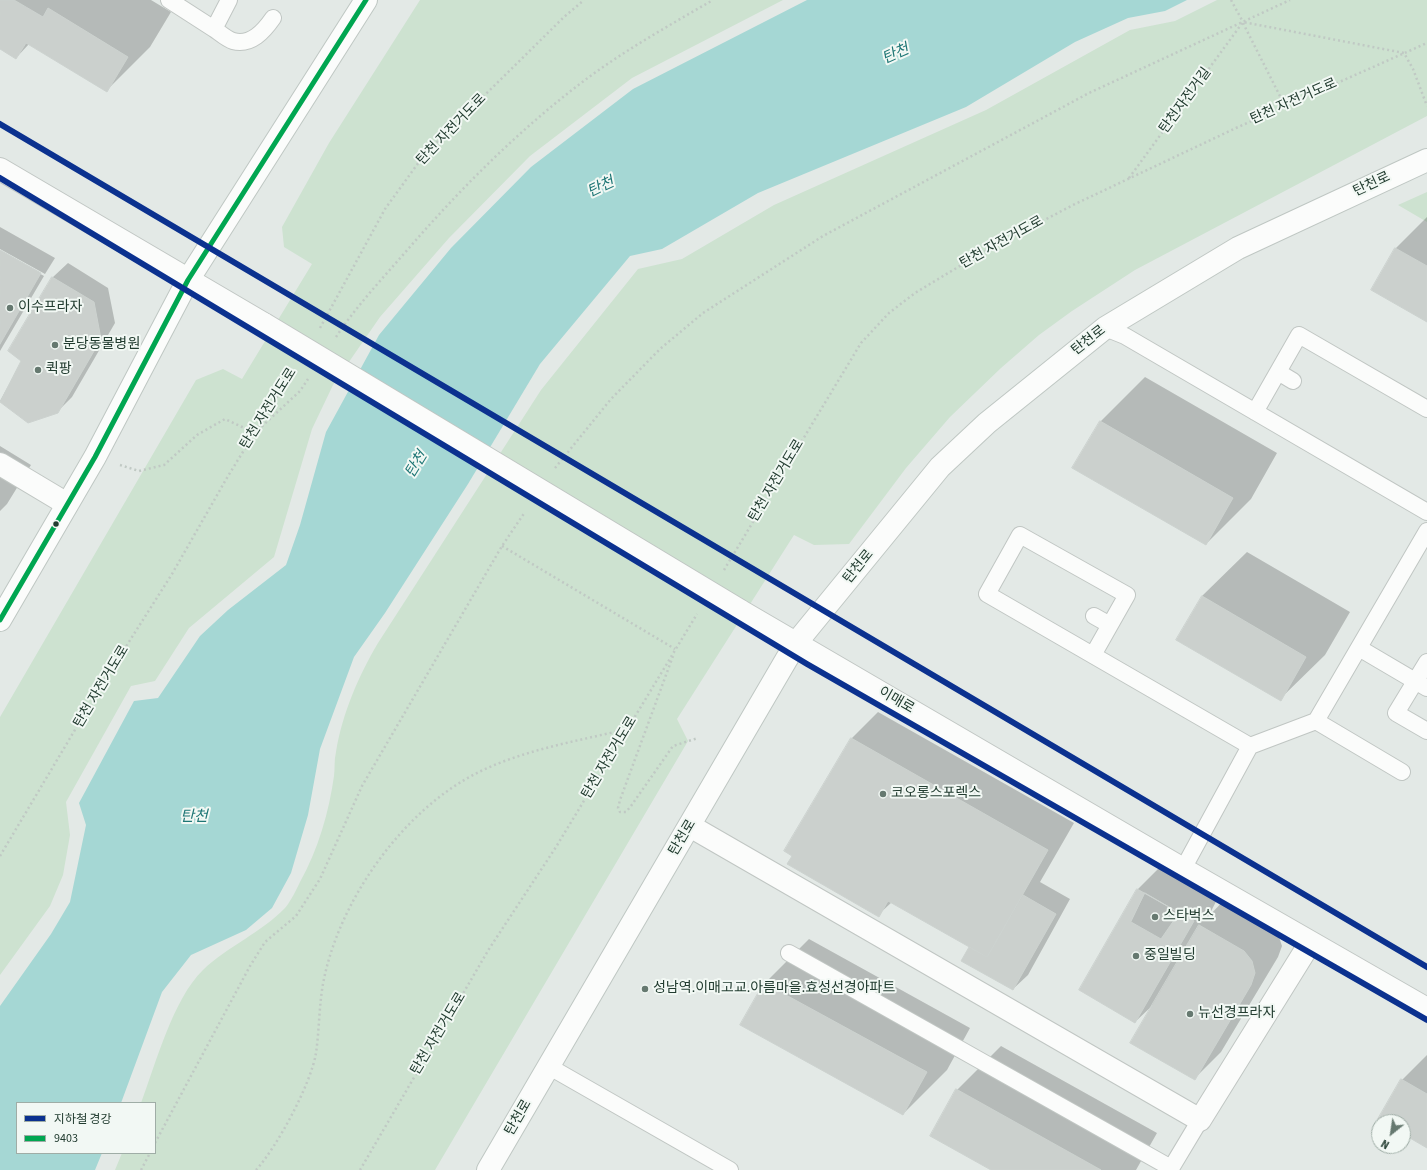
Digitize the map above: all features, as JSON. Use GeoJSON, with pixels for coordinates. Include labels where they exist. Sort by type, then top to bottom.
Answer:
{"type":"FeatureCollection","features":[{"type":"Feature","properties":{"kind":"street"},"geometry":{"type":"LineString","coordinates":[[0,620],[95,458],[188,280],[366,0]]}},
{"type":"Feature","properties":{"kind":"street","name":"탄천로"},"geometry":{"type":"LineString","coordinates":[[488,1170],[796,644],[940,468],[987,423],[1105,328],[1238,248],[1427,160]]}},
{"type":"Feature","properties":{"kind":"street"},"geometry":{"type":"LineString","coordinates":[[0,169],[188,280]]}},
{"type":"Feature","properties":{"kind":"street","name":"이매로"},"geometry":{"type":"LineString","coordinates":[[188,280],[264,324],[796,644],[1310,943],[1427,1009]]}},
{"type":"Feature","properties":{"kind":"street"},"geometry":{"type":"LineString","coordinates":[[0,464],[67,504]]}},
{"type":"Feature","properties":{"kind":"street"},"geometry":{"type":"LineString","coordinates":[[690,826],[1200,1120],[1310,943]]}},
{"type":"Feature","properties":{"kind":"lane"},"geometry":{"type":"LineString","coordinates":[[169,0],[232,41],[249,41],[264,31],[273,18]]}},
{"type":"Feature","properties":{"kind":"lane"},"geometry":{"type":"LineString","coordinates":[[214,29],[229,0]]}},
{"type":"Feature","properties":{"kind":"lane"},"geometry":{"type":"LineString","coordinates":[[1105,328],[1125,336],[1427,512]]}},
{"type":"Feature","properties":{"kind":"lane"},"geometry":{"type":"LineString","coordinates":[[1255,412],[1299,335],[1427,409]]}},
{"type":"Feature","properties":{"kind":"lane"},"geometry":{"type":"LineString","coordinates":[[1278,372],[1293,381]]}},
{"type":"Feature","properties":{"kind":"lane"},"geometry":{"type":"LineString","coordinates":[[1183,869],[1250,746],[1316,721],[1427,531]]}},
{"type":"Feature","properties":{"kind":"lane"},"geometry":{"type":"LineString","coordinates":[[1093,655],[1127,596],[1020,535],[987,594],[1250,746]]}},
{"type":"Feature","properties":{"kind":"lane"},"geometry":{"type":"LineString","coordinates":[[1094,616],[1110,625]]}},
{"type":"Feature","properties":{"kind":"lane"},"geometry":{"type":"LineString","coordinates":[[1359,648],[1421,684]]}},
{"type":"Feature","properties":{"kind":"lane"},"geometry":{"type":"LineString","coordinates":[[1427,662],[1421,684],[1396,713],[1427,731]]}},
{"type":"Feature","properties":{"kind":"lane"},"geometry":{"type":"LineString","coordinates":[[1316,721],[1402,772]]}},
{"type":"Feature","properties":{"kind":"lane"},"geometry":{"type":"LineString","coordinates":[[789,953],[1170,1169],[1200,1120]]}},
{"type":"Feature","properties":{"kind":"lane"},"geometry":{"type":"LineString","coordinates":[[548,1066],[730,1170]]}},
{"type":"Feature","properties":{"kind":"path","name":"탄천 자전거도로"},"geometry":{"type":"LineString","coordinates":[[319,330],[385,209],[424,155],[564,17],[584,0]]}},
{"type":"Feature","properties":{"kind":"path"},"geometry":{"type":"LineString","coordinates":[[333,341],[365,298],[456,194],[509,143],[585,80],[668,26],[713,0]]}},
{"type":"Feature","properties":{"kind":"path"},"geometry":{"type":"LineString","coordinates":[[1231,0],[1285,106]]}},
{"type":"Feature","properties":{"kind":"path"},"geometry":{"type":"LineString","coordinates":[[553,472],[611,399],[660,349],[703,313],[823,236],[1089,93],[1290,0]]}},
{"type":"Feature","properties":{"kind":"path"},"geometry":{"type":"LineString","coordinates":[[1243,22],[1404,53],[1413,69],[1427,106]]}},
{"type":"Feature","properties":{"kind":"path","name":"탄천자전거길"},"geometry":{"type":"LineString","coordinates":[[1128,179],[1243,22]]}},
{"type":"Feature","properties":{"kind":"path","name":"탄천 자전거도로"},"geometry":{"type":"LineString","coordinates":[[721,574],[861,343],[889,313],[916,293],[978,256],[1073,205],[1285,106],[1427,43]]}},
{"type":"Feature","properties":{"kind":"path","name":"탄천 자전거도로"},"geometry":{"type":"LineString","coordinates":[[0,856],[101,686],[172,574],[295,368]]}},
{"type":"Feature","properties":{"kind":"path"},"geometry":{"type":"LineString","coordinates":[[95,458],[139,470],[164,465],[197,436],[225,419],[255,433],[300,391],[312,373]]}},
{"type":"Feature","properties":{"kind":"path"},"geometry":{"type":"LineString","coordinates":[[156,1141],[250,966],[265,942],[296,916],[320,879],[362,786],[502,546],[527,509]]}},
{"type":"Feature","properties":{"kind":"path"},"geometry":{"type":"LineString","coordinates":[[502,546],[676,649],[620,800],[618,808],[620,812],[626,812],[631,806],[673,746],[698,738]]}},
{"type":"Feature","properties":{"kind":"path","name":"탄천 자전거도로"},"geometry":{"type":"LineString","coordinates":[[360,1170],[489,949],[556,847],[700,608]]}},
{"type":"Feature","properties":{"kind":"path"},"geometry":{"type":"LineString","coordinates":[[256,1170],[281,1132],[304,1091],[316,1054],[322,990],[330,956],[345,919],[361,888],[381,856],[410,824],[443,793],[481,771],[524,753],[627,729]]}},
{"type":"Feature","properties":{"kind":"path"},"geometry":{"type":"LineString","coordinates":[[141,1170],[149,1154]]}},
{"type":"Feature","properties":{"kind":"green space"},"geometry":{"type":"Polygon","coordinates":[[[420,0],[783,0],[632,78],[530,156],[449,238],[380,317],[333,385],[312,429],[274,557],[189,628],[155,681],[131,686],[66,802],[70,835],[63,875],[50,906],[0,975],[0,717],[196,380],[223,369],[242,379],[312,264],[284,247],[282,227],[329,143],[420,0]]]}},
{"type":"Feature","properties":{"kind":"green space"},"geometry":{"type":"Polygon","coordinates":[[[1217,0],[1427,0],[1427,116],[1135,270],[1072,311],[1039,335],[1001,368],[950,417],[906,468],[849,544],[814,545],[794,535],[677,719],[688,741],[435,1170],[115,1170],[122,1154],[156,1154],[156,1102],[141,1102],[166,1032],[174,1014],[192,982],[213,961],[276,917],[289,902],[306,870],[326,817],[334,776],[335,755],[342,723],[364,668],[378,643],[541,390],[638,269],[682,259],[774,205],[986,110],[1130,30],[1175,21],[1217,0]]]}},
{"type":"Feature","properties":{"kind":"green space"},"geometry":{"type":"Polygon","coordinates":[[[1427,192],[1427,222],[1398,205],[1427,192]]]}},
{"type":"Feature","properties":{"kind":"water","name":"탄천"},"geometry":{"type":"Polygon","coordinates":[[[807,0],[1187,0],[1165,11],[1128,18],[1075,42],[966,107],[758,193],[662,249],[630,256],[540,364],[468,484],[385,613],[354,657],[320,749],[308,815],[291,873],[272,908],[246,930],[191,955],[162,992],[121,1102],[16,1102],[16,1154],[102,1154],[95,1170],[0,1170],[0,1006],[51,934],[70,902],[86,825],[79,803],[134,701],[158,698],[200,636],[228,610],[286,565],[300,525],[326,432],[379,335],[451,248],[531,167],[633,89],[807,0]]]}},
{"type":"Feature","properties":{"kind":"building"},"geometry":{"type":"Polygon","coordinates":[[[0,0],[14,0],[43,17],[48,8],[128,57],[107,92],[26,43],[16,59],[0,49],[0,0]]]}},
{"type":"Feature","properties":{"kind":"building"},"geometry":{"type":"Polygon","coordinates":[[[1395,248],[1427,266],[1427,322],[1371,290],[1395,248]]]}},
{"type":"Feature","properties":{"kind":"building","name":"이수프라자"},"geometry":{"type":"Polygon","coordinates":[[[0,250],[41,273],[0,344],[0,250]]]}},
{"type":"Feature","properties":{"kind":"building","name":"분당동물병원"},"geometry":{"type":"Polygon","coordinates":[[[52,277],[94,302],[101,339],[58,413],[28,423],[0,402],[21,361],[8,351],[52,277]]]}},
{"type":"Feature","properties":{"kind":"building"},"geometry":{"type":"Polygon","coordinates":[[[1100,421],[1233,498],[1206,545],[1072,468],[1100,421]]]}},
{"type":"Feature","properties":{"kind":"building"},"geometry":{"type":"Polygon","coordinates":[[[1202,596],[1306,657],[1281,701],[1176,640],[1202,596]]]}},
{"type":"Feature","properties":{"kind":"building","name":"코오롱스포렉스"},"geometry":{"type":"Polygon","coordinates":[[[851,738],[1048,850],[987,957],[888,901],[879,917],[787,864],[792,856],[784,851],[851,738]]]}},
{"type":"Feature","properties":{"kind":"building","name":"중일빌딩"},"geometry":{"type":"Polygon","coordinates":[[[1137,889],[1194,921],[1135,1023],[1079,990],[1137,889]]]}},
{"type":"Feature","properties":{"kind":"building","name":"스타벅스"},"geometry":{"type":"Polygon","coordinates":[[[1145,893],[1179,913],[1161,939],[1131,922],[1145,893]]]}},
{"type":"Feature","properties":{"kind":"building"},"geometry":{"type":"Polygon","coordinates":[[[1023,895],[1056,914],[1013,990],[961,961],[969,947],[987,957],[1023,895]]]}},
{"type":"Feature","properties":{"kind":"building","name":"뉴선경프라자"},"geometry":{"type":"Polygon","coordinates":[[[1199,925],[1244,951],[1252,961],[1255,973],[1251,985],[1195,1080],[1130,1043],[1199,925]]]}},
{"type":"Feature","properties":{"kind":"building"},"geometry":{"type":"Polygon","coordinates":[[[764,983],[927,1072],[903,1115],[740,1025],[764,983]]]}},
{"type":"Feature","properties":{"kind":"building"},"geometry":{"type":"Polygon","coordinates":[[[1401,1079],[1427,1094],[1427,1148],[1411,1139],[1411,1114],[1381,1114],[1401,1079]]]}},
{"type":"Feature","properties":{"kind":"building"},"geometry":{"type":"Polygon","coordinates":[[[956,1089],[1101,1170],[991,1170],[930,1136],[956,1089]]]}},
{"type":"Feature","properties":{"kind":"metro line","name":"경강"},"geometry":{"type":"LineString","coordinates":[[0,124],[1427,967]]}},
{"type":"Feature","properties":{"kind":"metro line","name":"경강"},"geometry":{"type":"LineString","coordinates":[[0,178],[807,664],[1427,1020]]}},
{"type":"Feature","properties":{"kind":"transit line","name":"9403"},"geometry":{"type":"LineString","coordinates":[[0,620],[95,457],[188,280],[366,0]]}},
{"type":"Feature","properties":{"kind":"place","name":"이수프라자"},"geometry":{"type":"Point","coordinates":[10,308]}},
{"type":"Feature","properties":{"kind":"place","name":"분당동물병원"},"geometry":{"type":"Point","coordinates":[55,345]}},
{"type":"Feature","properties":{"kind":"place","name":"퀵팡"},"geometry":{"type":"Point","coordinates":[38,370]}},
{"type":"Feature","properties":{"kind":"place","name":"코오롱스포렉스"},"geometry":{"type":"Point","coordinates":[883,794]}},
{"type":"Feature","properties":{"kind":"place","name":"스타벅스"},"geometry":{"type":"Point","coordinates":[1155,917]}},
{"type":"Feature","properties":{"kind":"place","name":"중일빌딩"},"geometry":{"type":"Point","coordinates":[1136,956]}},
{"type":"Feature","properties":{"kind":"place","name":"성남역.이매고교.아름마을.효성선경아파트"},"geometry":{"type":"Point","coordinates":[645,989]}},
{"type":"Feature","properties":{"kind":"place","name":"뉴선경프라자"},"geometry":{"type":"Point","coordinates":[1190,1014]}}]}
